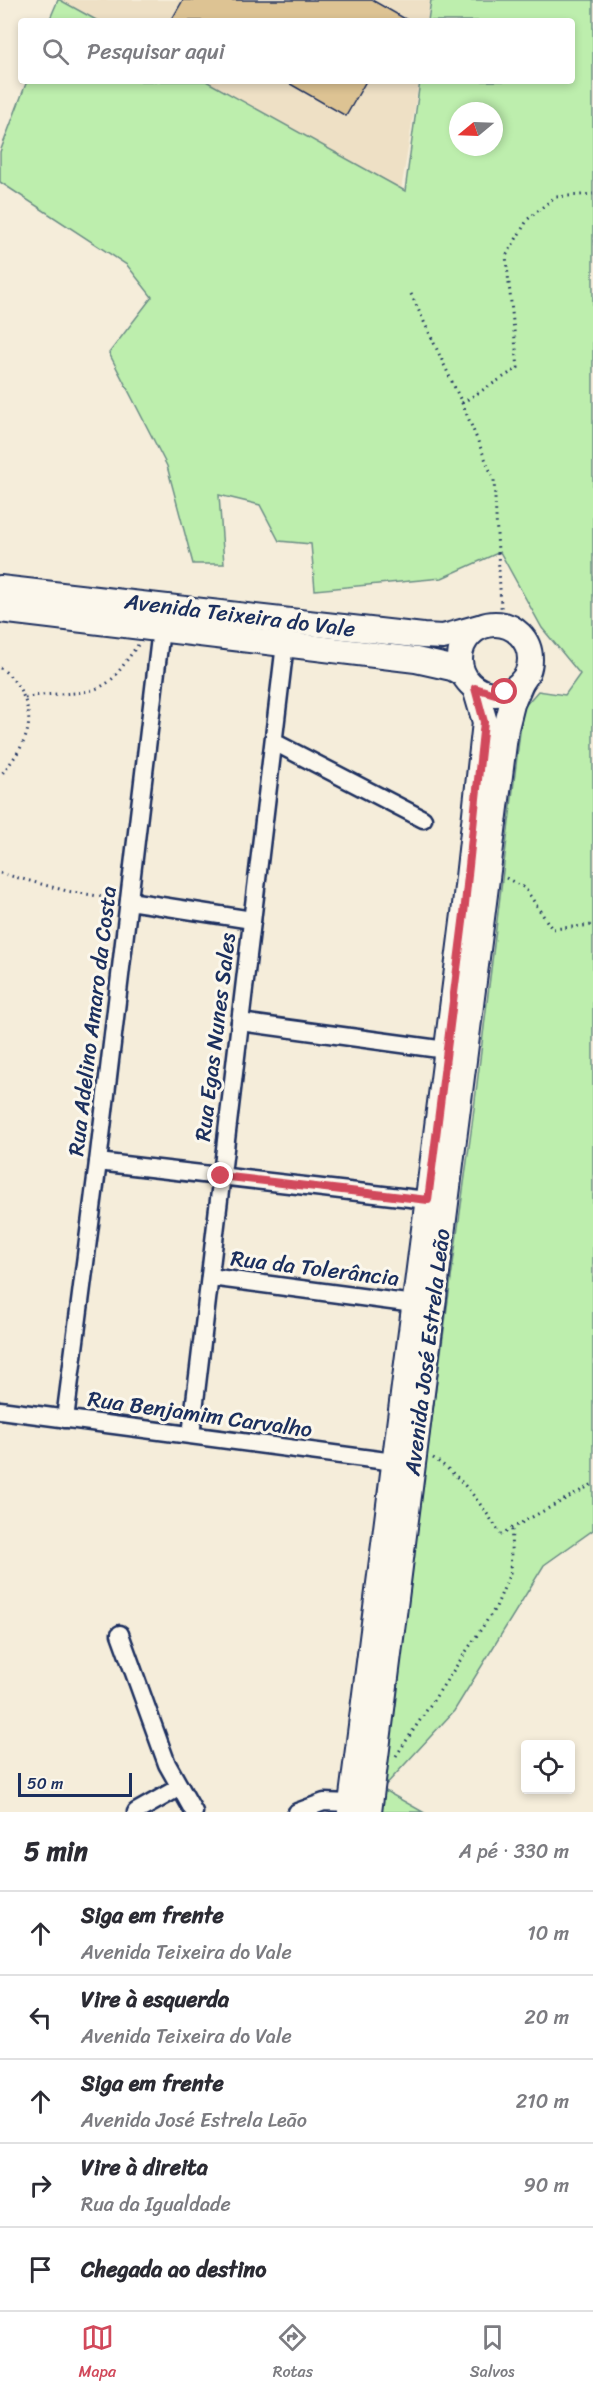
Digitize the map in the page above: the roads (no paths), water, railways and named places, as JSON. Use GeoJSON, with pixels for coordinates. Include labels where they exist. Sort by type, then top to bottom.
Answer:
{"type":"FeatureCollection","features":[{"type":"Feature","properties":{"kind":"street","name":"Avenida Teixeira do Vale"},"geometry":{"type":"LineString","coordinates":[[0,588],[423,636],[443,637],[490,625]]}},
{"type":"Feature","properties":{"kind":"street","name":"Avenida Teixeira do Vale"},"geometry":{"type":"LineString","coordinates":[[0,610],[417,660],[452,668],[469,681],[495,694],[505,692],[522,681]]}},
{"type":"Feature","properties":{"kind":"street"},"geometry":{"type":"LineString","coordinates":[[469,681],[460,663],[463,642],[490,625],[513,628],[522,636],[528,647],[529,665],[522,681]]}},
{"type":"Feature","properties":{"kind":"street","name":"Rua Adelino Amaro da Costa"},"geometry":{"type":"LineString","coordinates":[[65,1419],[129,901],[156,629]]}},
{"type":"Feature","properties":{"kind":"street","name":"Rua Egas Nunes Sales"},"geometry":{"type":"LineString","coordinates":[[191,1435],[285,644]]}},
{"type":"Feature","properties":{"kind":"street","name":"Avenida José Estrela Leão"},"geometry":{"type":"LineString","coordinates":[[357,1809],[394,1462],[447,1050],[484,722],[469,681]]}},
{"type":"Feature","properties":{"kind":"street","name":"Avenida José Estrela Leão"},"geometry":{"type":"LineString","coordinates":[[357,1809],[416,1447],[506,728],[512,704],[522,681]]}},
{"type":"Feature","properties":{"kind":"street"},"geometry":{"type":"LineString","coordinates":[[274,742],[423,819]]}},
{"type":"Feature","properties":{"kind":"street"},"geometry":{"type":"LineString","coordinates":[[129,901],[252,920]]}},
{"type":"Feature","properties":{"kind":"street"},"geometry":{"type":"LineString","coordinates":[[240,1022],[447,1050]]}},
{"type":"Feature","properties":{"kind":"street"},"geometry":{"type":"LineString","coordinates":[[98,1162],[428,1200]]}},
{"type":"Feature","properties":{"kind":"street","name":"Rua da Tolerância"},"geometry":{"type":"LineString","coordinates":[[210,1277],[414,1304]]}},
{"type":"Feature","properties":{"kind":"street","name":"Rua Benjamim Carvalho"},"geometry":{"type":"LineString","coordinates":[[0,1410],[394,1462]]}},
{"type":"Feature","properties":{"kind":"street"},"geometry":{"type":"LineString","coordinates":[[120,1634],[167,1764],[194,1812]]}},
{"type":"Feature","properties":{"kind":"street"},"geometry":{"type":"LineString","coordinates":[[136,1812],[180,1786]]}},
{"type":"Feature","properties":{"kind":"street"},"geometry":{"type":"LineString","coordinates":[[297,1812],[324,1802],[357,1809]]}}]}
